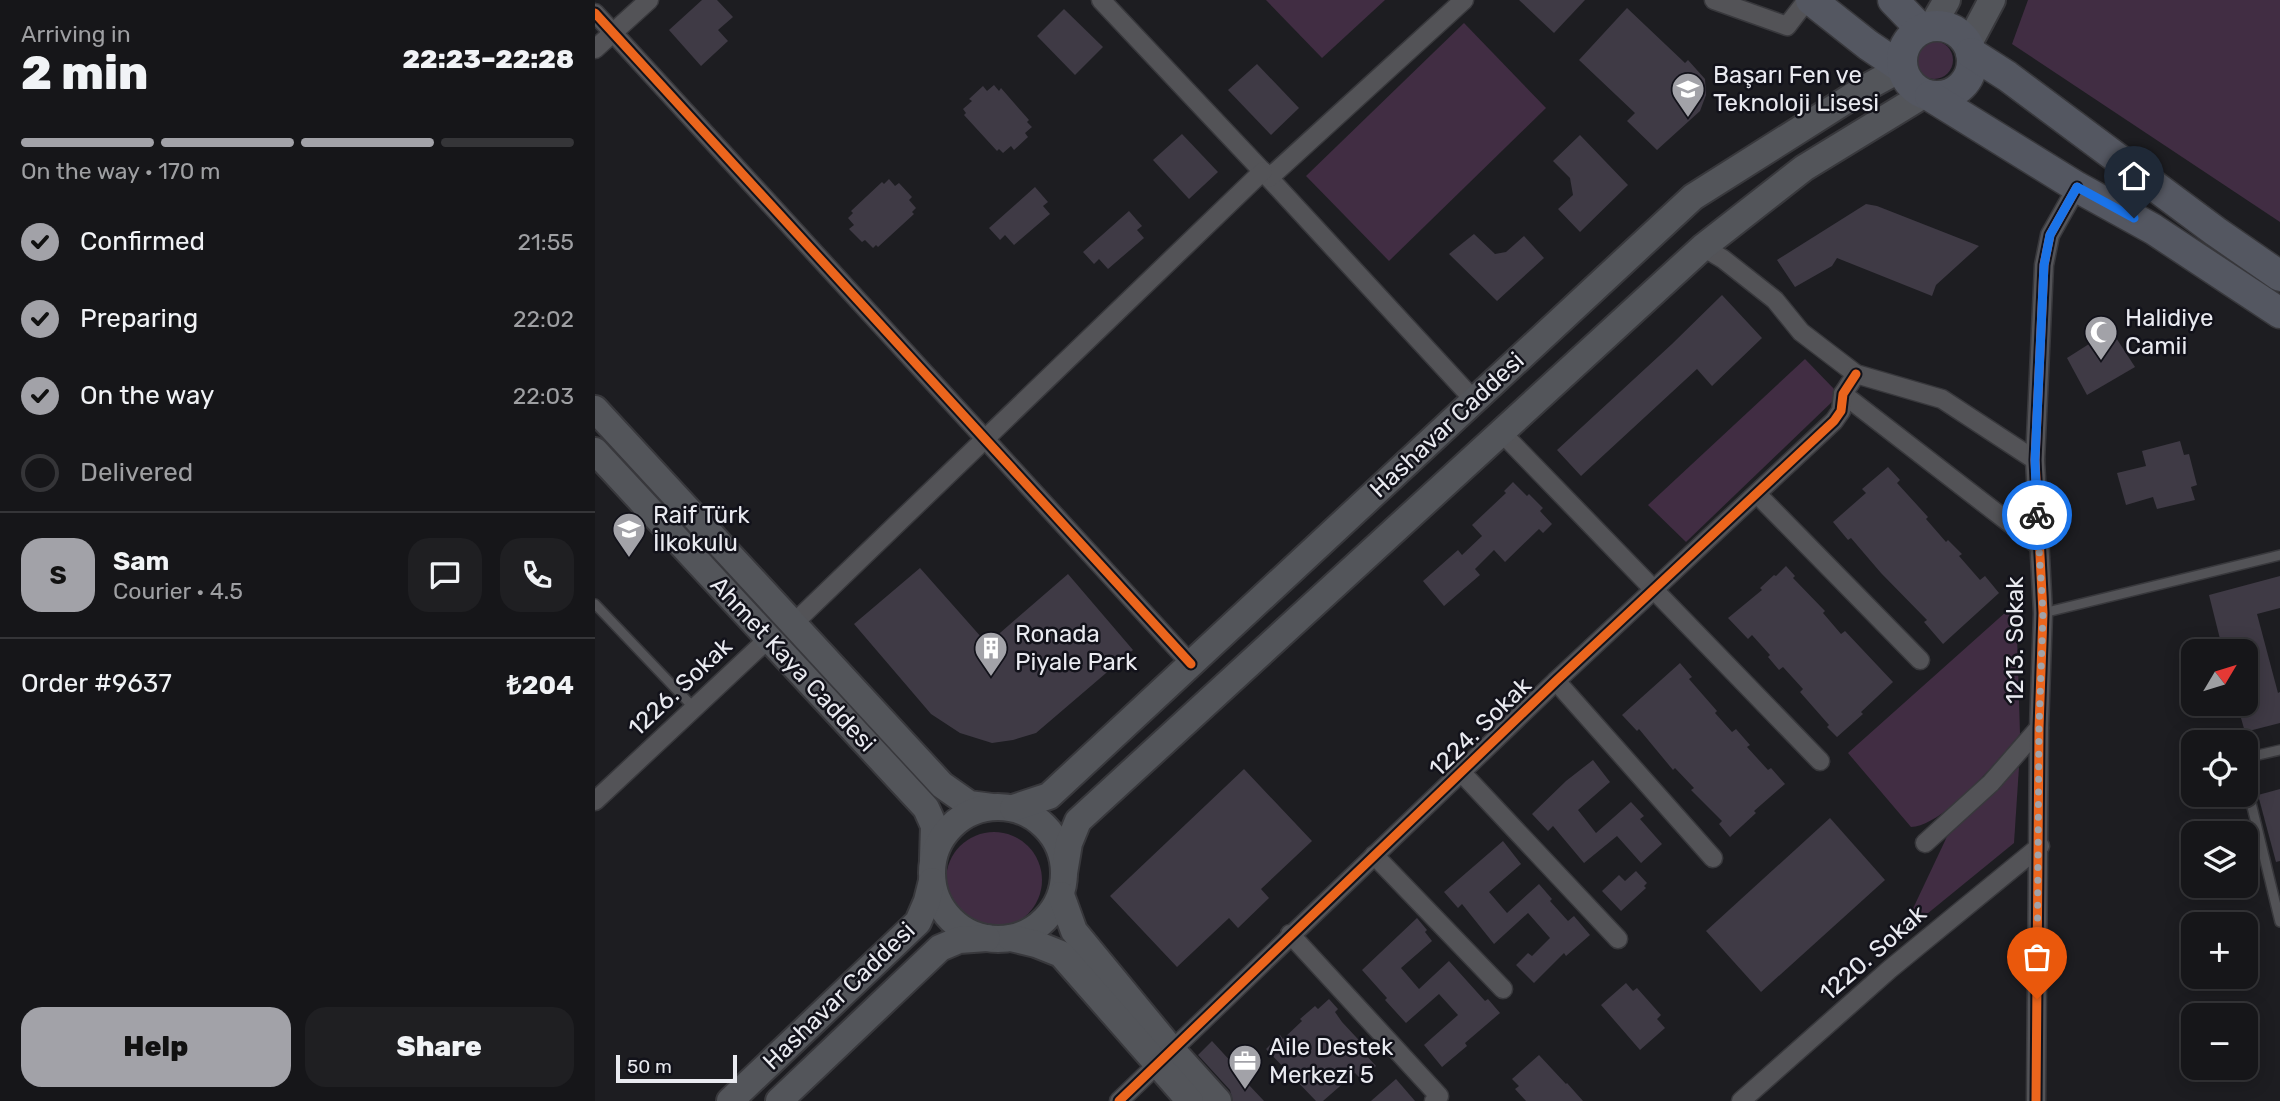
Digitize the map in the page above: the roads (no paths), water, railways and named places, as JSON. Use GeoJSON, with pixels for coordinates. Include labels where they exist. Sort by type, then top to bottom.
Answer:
{"type":"FeatureCollection","features":[{"type":"Feature","properties":{"kind":"highway"},"geometry":{"type":"LineString","coordinates":[[1809,0],[1902,68]]}},
{"type":"Feature","properties":{"kind":"highway"},"geometry":{"type":"LineString","coordinates":[[1893,0],[1926,27]]}},
{"type":"Feature","properties":{"kind":"highway"},"geometry":{"type":"LineString","coordinates":[[2280,276],[1970,49],[1962,36],[1953,30],[1943,26],[1926,27],[1912,35],[1906,44],[1902,54],[1902,68],[1910,84],[2077,187],[2153,229],[2280,313]]}},
{"type":"Feature","properties":{"kind":"highway"},"geometry":{"type":"LineString","coordinates":[[1927,95],[1941,96],[1962,86],[1972,65],[1970,49]]}},
{"type":"Feature","properties":{"kind":"main road"},"geometry":{"type":"LineString","coordinates":[[1926,27],[1947,0]]}},
{"type":"Feature","properties":{"kind":"main road"},"geometry":{"type":"LineString","coordinates":[[1970,49],[1992,0]]}},
{"type":"Feature","properties":{"kind":"main road","name":"Hashavar Caddesi"},"geometry":{"type":"LineString","coordinates":[[1003,807],[1049,796],[1693,197],[1867,87],[1902,68]]}},
{"type":"Feature","properties":{"kind":"main road"},"geometry":{"type":"LineString","coordinates":[[1000,938],[1033,930],[1049,915],[1063,884],[1069,843],[1078,821],[1703,247],[1804,168],[1927,95]]}},
{"type":"Feature","properties":{"kind":"main road"},"geometry":{"type":"LineString","coordinates":[[595,409],[942,785],[969,804],[1003,807],[1033,817],[1049,831],[1060,850],[1063,884],[1074,931],[1163,1057],[1190,1101]]}},
{"type":"Feature","properties":{"kind":"main road","name":"Ahmet Kaya Caddesi"},"geometry":{"type":"LineString","coordinates":[[595,451],[926,808],[934,826],[933,870]]}},
{"type":"Feature","properties":{"kind":"main road"},"geometry":{"type":"LineString","coordinates":[[1003,807],[972,812],[954,823],[941,839],[933,870],[938,901],[950,918],[967,931],[1036,944],[1061,954],[1163,1057],[1218,1101]]}},
{"type":"Feature","properties":{"kind":"main road","name":"Hashavar Caddesi"},"geometry":{"type":"LineString","coordinates":[[730,1101],[918,922],[927,901],[933,870]]}},
{"type":"Feature","properties":{"kind":"main road","name":"Hashavar Caddesi"},"geometry":{"type":"LineString","coordinates":[[779,1101],[940,948],[959,940],[1000,938]]}},
{"type":"Feature","properties":{"kind":"street"},"geometry":{"type":"LineString","coordinates":[[595,49],[649,0]]}},
{"type":"Feature","properties":{"kind":"street"},"geometry":{"type":"LineString","coordinates":[[1101,0],[1474,400]]}},
{"type":"Feature","properties":{"kind":"street"},"geometry":{"type":"LineString","coordinates":[[793,624],[985,437],[1266,175],[1464,0]]}},
{"type":"Feature","properties":{"kind":"street"},"geometry":{"type":"LineString","coordinates":[[1714,0],[1787,26],[1809,0]]}},
{"type":"Feature","properties":{"kind":"street"},"geometry":{"type":"LineString","coordinates":[[595,13],[1191,664]]}},
{"type":"Feature","properties":{"kind":"street","name":"1213. Sokak"},"geometry":{"type":"LineString","coordinates":[[2036,1101],[2039,728],[2043,613],[2035,460],[2044,265],[2050,235],[2077,187]]}},
{"type":"Feature","properties":{"kind":"street"},"geometry":{"type":"LineString","coordinates":[[1703,247],[1723,259],[1775,300],[1801,332],[1856,374],[1943,399],[2035,460]]}},
{"type":"Feature","properties":{"kind":"street","name":"1224. Sokak"},"geometry":{"type":"LineString","coordinates":[[1118,1101],[1556,681],[1834,421],[1841,411],[1843,394],[1856,374]]}},
{"type":"Feature","properties":{"kind":"street"},"geometry":{"type":"LineString","coordinates":[[1843,394],[2038,545]]}},
{"type":"Feature","properties":{"kind":"street"},"geometry":{"type":"LineString","coordinates":[[1501,432],[1820,761]]}},
{"type":"Feature","properties":{"kind":"street"},"geometry":{"type":"LineString","coordinates":[[1757,494],[1920,660]]}},
{"type":"Feature","properties":{"kind":"street","name":"1226. Sokak"},"geometry":{"type":"LineString","coordinates":[[595,801],[769,638]]}},
{"type":"Feature","properties":{"kind":"street"},"geometry":{"type":"LineString","coordinates":[[1556,681],[1713,858]]}},
{"type":"Feature","properties":{"kind":"street"},"geometry":{"type":"LineString","coordinates":[[1925,843],[1991,783],[2039,728]]}},
{"type":"Feature","properties":{"kind":"street"},"geometry":{"type":"LineString","coordinates":[[1461,772],[1618,939]]}},
{"type":"Feature","properties":{"kind":"street","name":"1220. Sokak"},"geometry":{"type":"LineString","coordinates":[[1741,1101],[1890,969],[2039,846]]}},
{"type":"Feature","properties":{"kind":"street"},"geometry":{"type":"LineString","coordinates":[[1374,855],[1503,989]]}},
{"type":"Feature","properties":{"kind":"street"},"geometry":{"type":"LineString","coordinates":[[1290,934],[1439,1096],[1434,1101]]}},
{"type":"Feature","properties":{"kind":"lane"},"geometry":{"type":"LineString","coordinates":[[2043,613],[2280,555]]}},
{"type":"Feature","properties":{"kind":"lane"},"geometry":{"type":"LineString","coordinates":[[595,604],[694,708]]}},
{"type":"Feature","properties":{"kind":"lane"},"geometry":{"type":"LineString","coordinates":[[2258,755],[2280,750]]}},
{"type":"Feature","properties":{"kind":"lane"},"geometry":{"type":"LineString","coordinates":[[2252,807],[2279,917]]}},
{"type":"Feature","properties":{"kind":"place","name":"Başarı Fen ve Teknoloji Lisesi"},"geometry":{"type":"Point","coordinates":[1688,119]}},
{"type":"Feature","properties":{"kind":"place","name":"Halidiye Camii"},"geometry":{"type":"Point","coordinates":[2101,362]}},
{"type":"Feature","properties":{"kind":"place","name":"Raif Türk İlkokulu"},"geometry":{"type":"Point","coordinates":[629,559]}},
{"type":"Feature","properties":{"kind":"place","name":"Ronada Piyale Park"},"geometry":{"type":"Point","coordinates":[991,678]}},
{"type":"Feature","properties":{"kind":"place","name":"Aile Destek Merkezi 5"},"geometry":{"type":"Point","coordinates":[1245,1091]}}]}
